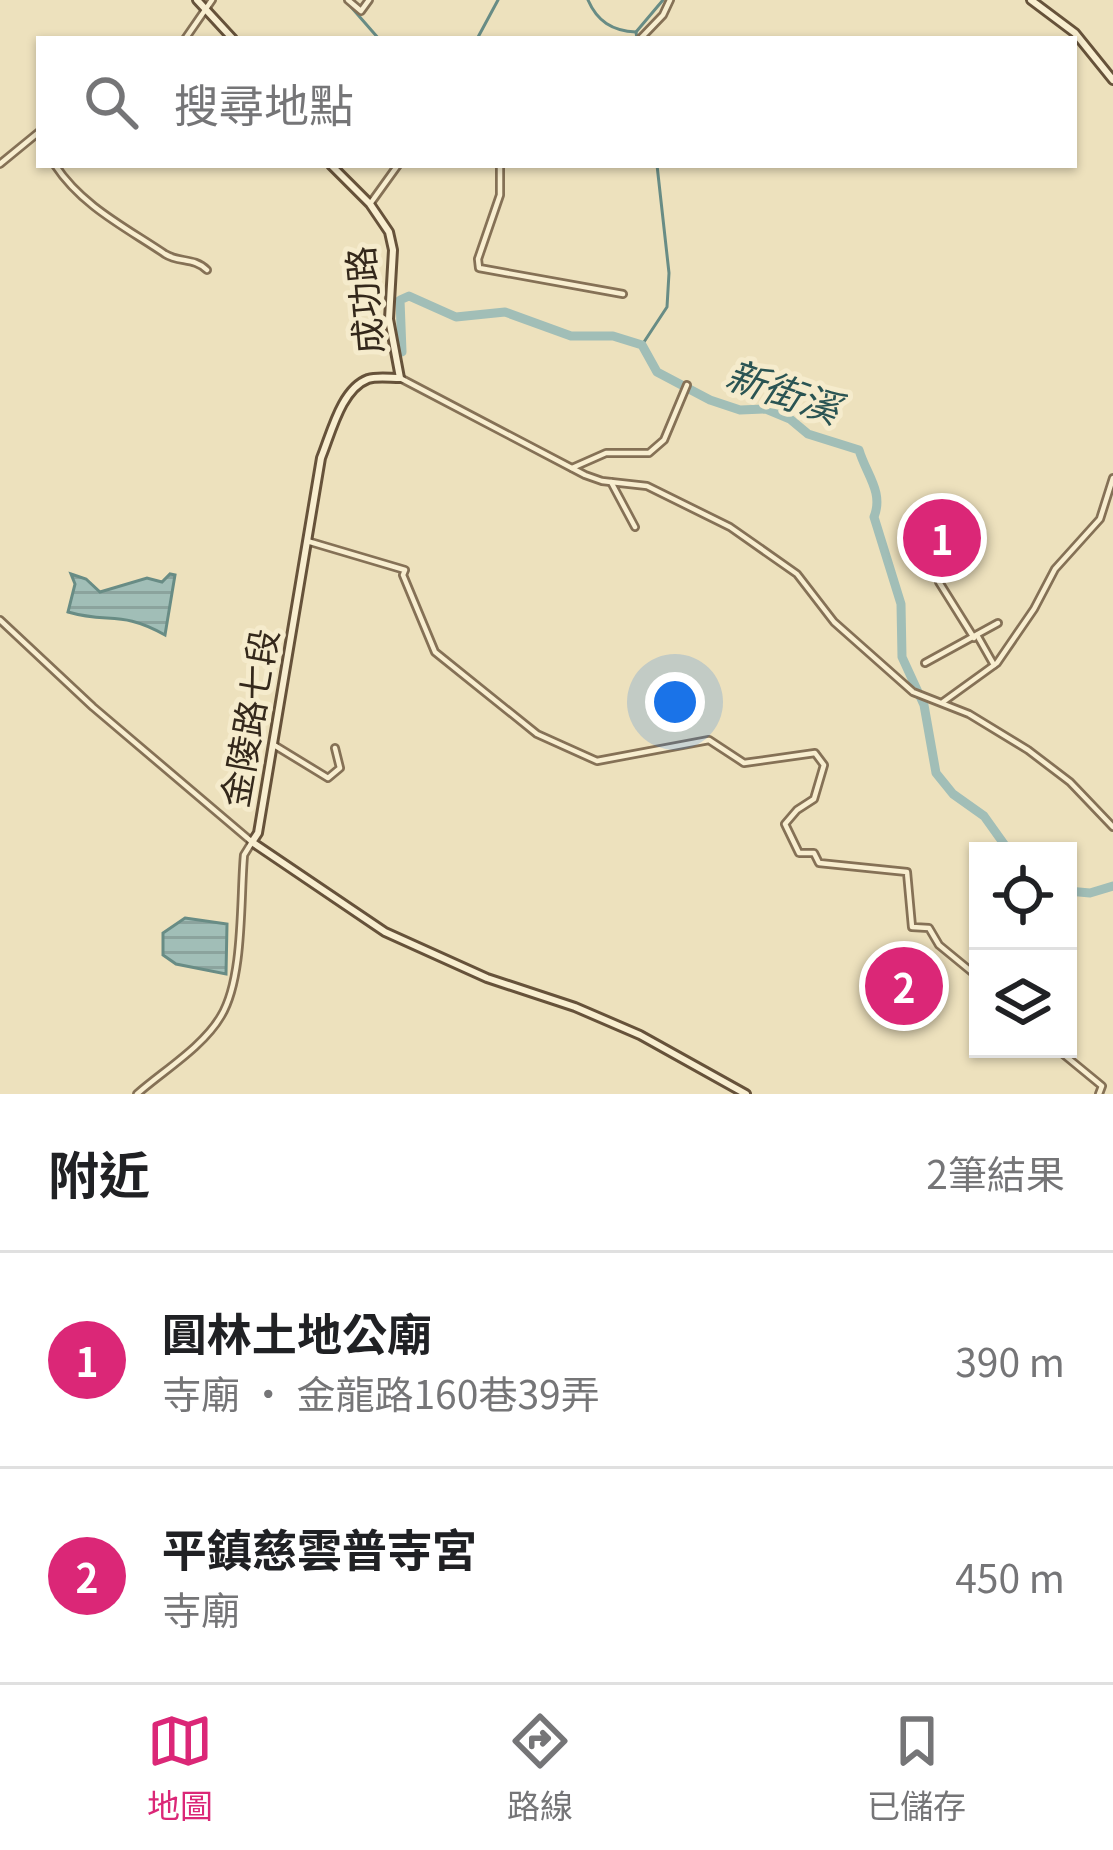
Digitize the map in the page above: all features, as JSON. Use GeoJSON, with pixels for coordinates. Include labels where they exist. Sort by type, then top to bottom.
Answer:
{"type":"FeatureCollection","features":[{"type":"Feature","properties":{"kind":"street"},"geometry":{"type":"LineString","coordinates":[[197,0],[230,36]]}},
{"type":"Feature","properties":{"kind":"street"},"geometry":{"type":"LineString","coordinates":[[187,36],[212,0]]}},
{"type":"Feature","properties":{"kind":"street"},"geometry":{"type":"LineString","coordinates":[[348,0],[361,11],[369,0]]}},
{"type":"Feature","properties":{"kind":"street"},"geometry":{"type":"LineString","coordinates":[[643,36],[670,0]]}},
{"type":"Feature","properties":{"kind":"street"},"geometry":{"type":"LineString","coordinates":[[1031,0],[1076,33],[1113,80]]}},
{"type":"Feature","properties":{"kind":"street"},"geometry":{"type":"LineString","coordinates":[[1041,0],[1049,12]]}},
{"type":"Feature","properties":{"kind":"street"},"geometry":{"type":"LineString","coordinates":[[0,164],[36,137]]}},
{"type":"Feature","properties":{"kind":"street"},"geometry":{"type":"LineString","coordinates":[[58,168],[89,206],[168,256],[199,262],[207,270]]}},
{"type":"Feature","properties":{"kind":"street","name":"成功路"},"geometry":{"type":"LineString","coordinates":[[334,168],[370,204],[392,241],[389,319],[400,379]]}},
{"type":"Feature","properties":{"kind":"street"},"geometry":{"type":"LineString","coordinates":[[370,204],[396,168]]}},
{"type":"Feature","properties":{"kind":"street"},"geometry":{"type":"LineString","coordinates":[[500,168],[500,195],[479,268],[622,294]]}},
{"type":"Feature","properties":{"kind":"street","name":"金陵路七段"},"geometry":{"type":"LineString","coordinates":[[400,379],[370,378],[345,402],[321,458],[274,745],[258,833],[252,842],[386,932],[487,978],[622,1027],[746,1094]]}},
{"type":"Feature","properties":{"kind":"street"},"geometry":{"type":"LineString","coordinates":[[400,379],[572,468],[669,494],[730,526],[785,565],[834,622],[913,692],[969,714],[1050,765],[1113,826]]}},
{"type":"Feature","properties":{"kind":"street"},"geometry":{"type":"LineString","coordinates":[[572,468],[606,453],[649,453],[664,440],[687,385]]}},
{"type":"Feature","properties":{"kind":"street"},"geometry":{"type":"LineString","coordinates":[[942,703],[994,665],[1034,609],[1055,569],[1100,519],[1113,478]]}},
{"type":"Feature","properties":{"kind":"street"},"geometry":{"type":"LineString","coordinates":[[611,482],[635,527]]}},
{"type":"Feature","properties":{"kind":"street"},"geometry":{"type":"LineString","coordinates":[[308,541],[405,570],[435,652],[537,734],[597,760],[709,740],[744,764],[814,753],[824,765],[814,799],[785,824],[799,854],[814,853],[819,863],[907,872],[912,927],[929,928],[939,944],[969,969]]}},
{"type":"Feature","properties":{"kind":"street"},"geometry":{"type":"LineString","coordinates":[[939,582],[994,665]]}},
{"type":"Feature","properties":{"kind":"street"},"geometry":{"type":"LineString","coordinates":[[0,620],[93,707],[252,842],[244,855],[235,964],[224,1012],[136,1094]]}},
{"type":"Feature","properties":{"kind":"street"},"geometry":{"type":"LineString","coordinates":[[925,664],[998,623]]}},
{"type":"Feature","properties":{"kind":"street"},"geometry":{"type":"LineString","coordinates":[[274,745],[328,778],[340,768],[335,748]]}},
{"type":"Feature","properties":{"kind":"street"},"geometry":{"type":"LineString","coordinates":[[1068,1058],[1102,1086],[1099,1094]]}},
{"type":"Feature","properties":{"kind":"water"},"geometry":{"type":"Polygon","coordinates":[[[71,574],[86,579],[100,592],[147,578],[162,582],[175,575],[165,635],[126,620],[68,612],[75,584],[71,574]]]}},
{"type":"Feature","properties":{"kind":"water"},"geometry":{"type":"Polygon","coordinates":[[[185,918],[227,924],[226,974],[176,964],[163,955],[163,933],[185,918]]]}},
{"type":"Feature","properties":{"kind":"waterway"},"geometry":{"type":"LineString","coordinates":[[345,0],[376,36]]}},
{"type":"Feature","properties":{"kind":"waterway"},"geometry":{"type":"LineString","coordinates":[[479,36],[498,0]]}},
{"type":"Feature","properties":{"kind":"waterway"},"geometry":{"type":"LineString","coordinates":[[588,0],[606,24],[636,32]]}},
{"type":"Feature","properties":{"kind":"waterway"},"geometry":{"type":"LineString","coordinates":[[637,36],[663,0]]}},
{"type":"Feature","properties":{"kind":"waterway"},"geometry":{"type":"LineString","coordinates":[[642,345],[667,307],[669,273],[657,168]]}},
{"type":"Feature","properties":{"kind":"waterway","name":"新街溪"},"geometry":{"type":"LineString","coordinates":[[402,352],[400,300],[409,296],[456,317],[505,312],[571,336],[613,336],[642,345],[657,372],[710,400],[740,410],[766,409],[790,419],[808,434],[859,450],[875,491],[874,517],[901,604],[902,657],[924,705],[936,773],[953,794],[984,816],[1003,842]]}},
{"type":"Feature","properties":{"kind":"waterway","name":"新街溪"},"geometry":{"type":"LineString","coordinates":[[1077,892],[1113,886]]}},
{"type":"Feature","properties":{"kind":"place","name":"圓林土地公廟"},"geometry":{"type":"Point","coordinates":[942,538]}},
{"type":"Feature","properties":{"kind":"place","name":"平鎮慈雲普寺宮"},"geometry":{"type":"Point","coordinates":[904,986]}}]}
